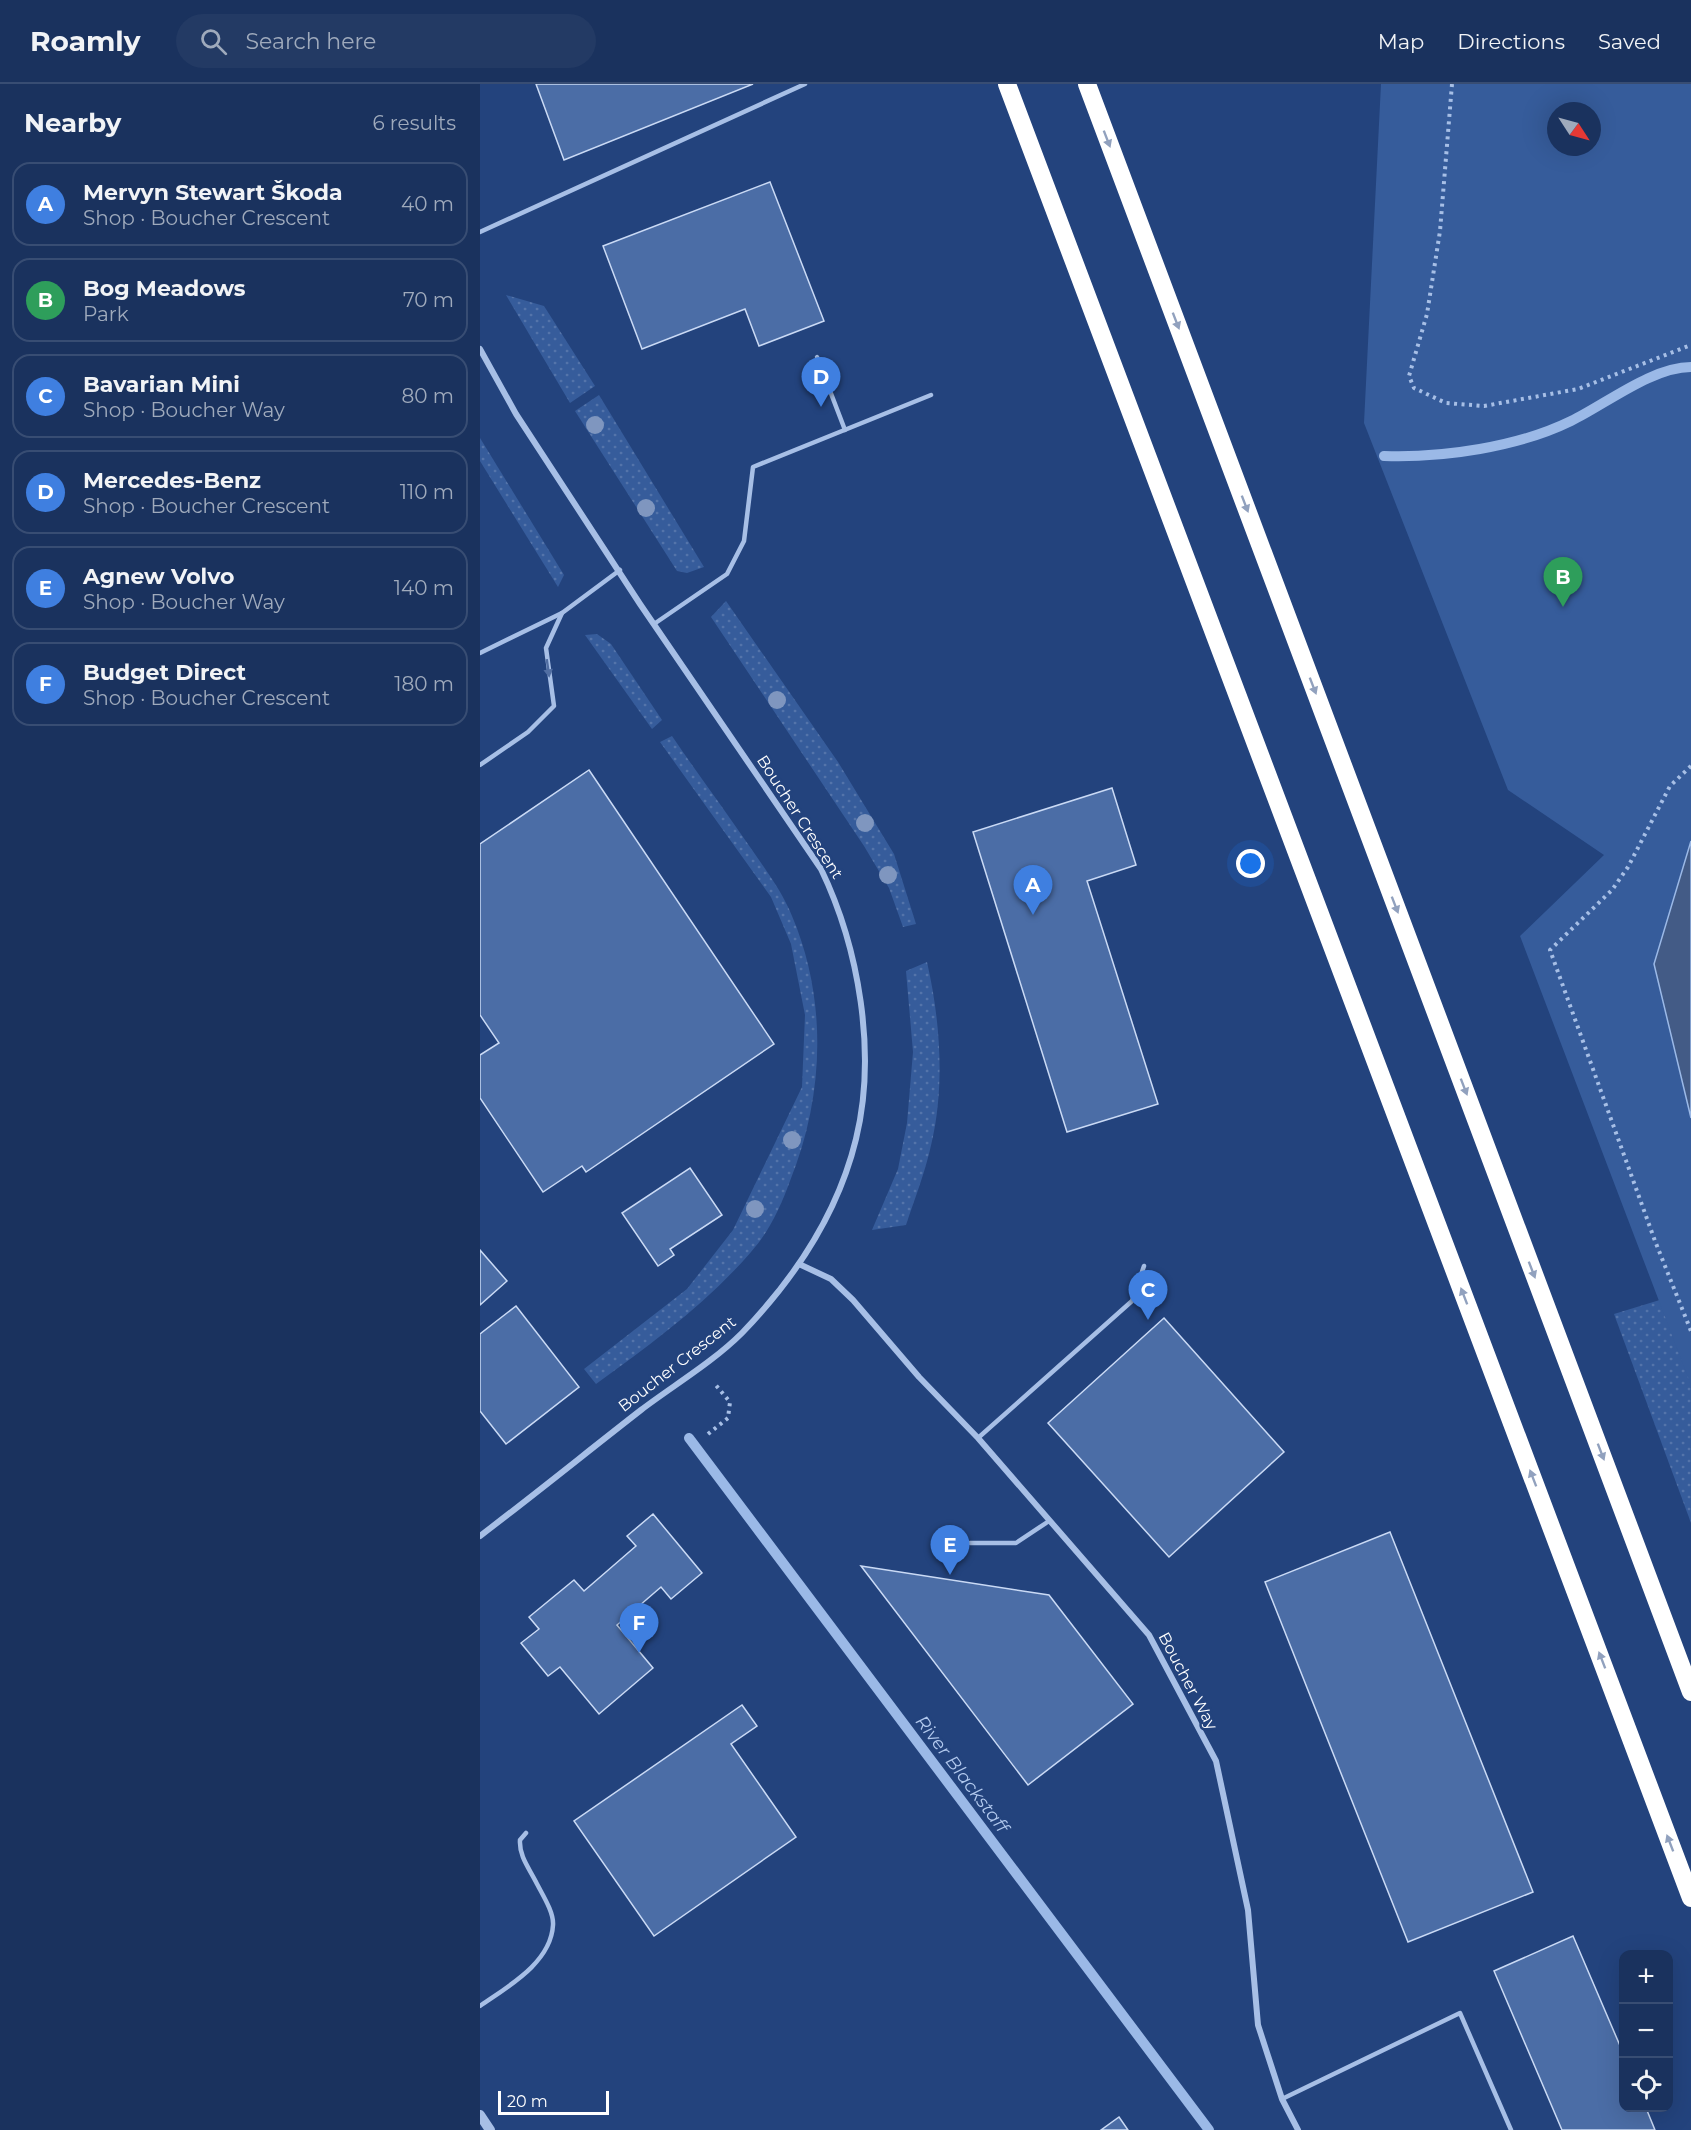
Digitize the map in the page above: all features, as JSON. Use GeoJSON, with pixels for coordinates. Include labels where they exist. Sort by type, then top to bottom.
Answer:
{"type":"FeatureCollection","features":[{"type":"Feature","properties":{"kind":"highway"},"geometry":{"type":"LineString","coordinates":[[1007,84],[1691,1898]]}},
{"type":"Feature","properties":{"kind":"highway"},"geometry":{"type":"LineString","coordinates":[[1087,84],[1691,1692]]}},
{"type":"Feature","properties":{"kind":"street","name":"Boucher Crescent"},"geometry":{"type":"LineString","coordinates":[[480,350],[516,414],[654,624],[821,869],[834,894],[852,951],[866,1039],[856,1139],[819,1234],[799,1264],[741,1334],[480,1536]]}},
{"type":"Feature","properties":{"kind":"street","name":"Boucher Way"},"geometry":{"type":"LineString","coordinates":[[799,1264],[831,1279],[854,1300],[919,1377],[978,1438],[1149,1635],[1216,1761],[1248,1910],[1258,2025],[1282,2099],[1298,2130]]}},
{"type":"Feature","properties":{"kind":"street"},"geometry":{"type":"LineString","coordinates":[[480,2115],[490,2130]]}},
{"type":"Feature","properties":{"kind":"lane"},"geometry":{"type":"LineString","coordinates":[[480,232],[805,84]]}},
{"type":"Feature","properties":{"kind":"lane"},"geometry":{"type":"LineString","coordinates":[[817,357],[845,430]]}},
{"type":"Feature","properties":{"kind":"lane"},"geometry":{"type":"LineString","coordinates":[[654,624],[727,574],[744,541],[753,466],[931,395]]}},
{"type":"Feature","properties":{"kind":"lane"},"geometry":{"type":"LineString","coordinates":[[480,653],[562,613],[620,570]]}},
{"type":"Feature","properties":{"kind":"lane"},"geometry":{"type":"LineString","coordinates":[[480,765],[528,732],[554,706],[546,648],[562,613]]}},
{"type":"Feature","properties":{"kind":"lane"},"geometry":{"type":"LineString","coordinates":[[978,1438],[1132,1301],[1144,1266]]}},
{"type":"Feature","properties":{"kind":"lane"},"geometry":{"type":"LineString","coordinates":[[970,1543],[1016,1544],[1049,1521]]}},
{"type":"Feature","properties":{"kind":"lane"},"geometry":{"type":"LineString","coordinates":[[480,2006],[520,1978],[549,1942],[554,1924],[547,1903],[519,1852],[520,1840],[526,1833]]}},
{"type":"Feature","properties":{"kind":"lane"},"geometry":{"type":"LineString","coordinates":[[1282,2099],[1460,2013],[1510,2130]]}},
{"type":"Feature","properties":{"kind":"path"},"geometry":{"type":"LineString","coordinates":[[1452,84],[1440,231],[1427,314],[1408,376],[1414,388],[1446,403],[1484,406],[1578,389],[1691,345]]}},
{"type":"Feature","properties":{"kind":"path"},"geometry":{"type":"LineString","coordinates":[[1691,766],[1670,786],[1628,867],[1612,890],[1550,950],[1655,1241],[1691,1331]]}},
{"type":"Feature","properties":{"kind":"path"},"geometry":{"type":"LineString","coordinates":[[700,1367],[729,1402],[728,1418],[708,1434]]}},
{"type":"Feature","properties":{"kind":"shaded area"},"geometry":{"type":"Polygon","coordinates":[[[1381,84],[1691,84],[1691,1385],[1520,936],[1604,855],[1508,790],[1364,423],[1381,84]]]}},
{"type":"Feature","properties":{"kind":"shaded area"},"geometry":{"type":"Polygon","coordinates":[[[506,295],[544,306],[595,386],[570,403],[506,295]]]}},
{"type":"Feature","properties":{"kind":"shaded area"},"geometry":{"type":"Polygon","coordinates":[[[599,395],[704,567],[687,573],[677,571],[575,411],[599,395]]]}},
{"type":"Feature","properties":{"kind":"shaded area"},"geometry":{"type":"Polygon","coordinates":[[[480,438],[564,575],[558,587],[480,461],[480,438]]]}},
{"type":"Feature","properties":{"kind":"shaded area"},"geometry":{"type":"Polygon","coordinates":[[[726,601],[838,762],[894,854],[916,924],[903,927],[889,888],[864,846],[711,617],[726,601]]]}},
{"type":"Feature","properties":{"kind":"shaded area"},"geometry":{"type":"Polygon","coordinates":[[[597,634],[611,644],[662,720],[652,729],[585,635],[597,634]]]}},
{"type":"Feature","properties":{"kind":"shaded area"},"geometry":{"type":"Polygon","coordinates":[[[672,736],[767,872],[792,916],[804,948],[812,981],[817,1049],[815,1083],[810,1116],[801,1149],[783,1200],[763,1236],[734,1271],[697,1306],[596,1384],[584,1369],[687,1289],[733,1230],[802,1087],[805,1015],[791,944],[771,897],[660,742],[672,736]]]}},
{"type":"Feature","properties":{"kind":"shaded area"},"geometry":{"type":"Polygon","coordinates":[[[1691,841],[1691,1118],[1654,964],[1691,841]]]}},
{"type":"Feature","properties":{"kind":"shaded area"},"geometry":{"type":"Polygon","coordinates":[[[927,962],[938,1029],[940,1074],[932,1141],[924,1173],[906,1225],[872,1230],[898,1169],[907,1123],[913,1052],[906,971],[927,962]]]}},
{"type":"Feature","properties":{"kind":"shaded area"},"geometry":{"type":"Polygon","coordinates":[[[1663,1299],[1691,1349],[1691,1523],[1614,1314],[1663,1299]]]}},
{"type":"Feature","properties":{"kind":"building"},"geometry":{"type":"Polygon","coordinates":[[[536,84],[753,84],[564,160],[536,84]]]}},
{"type":"Feature","properties":{"kind":"building"},"geometry":{"type":"Polygon","coordinates":[[[770,182],[824,321],[759,346],[745,309],[642,349],[603,246],[770,182]]]}},
{"type":"Feature","properties":{"kind":"building"},"geometry":{"type":"Polygon","coordinates":[[[589,770],[774,1044],[586,1172],[582,1166],[543,1192],[480,1098],[480,1055],[499,1043],[480,1015],[480,844],[589,770]]]}},
{"type":"Feature","properties":{"kind":"building"},"geometry":{"type":"Polygon","coordinates":[[[1112,788],[1136,865],[1087,881],[1158,1104],[1067,1132],[973,832],[1112,788]]]}},
{"type":"Feature","properties":{"kind":"building"},"geometry":{"type":"Polygon","coordinates":[[[690,1168],[722,1215],[670,1249],[674,1255],[658,1266],[622,1213],[690,1168]]]}},
{"type":"Feature","properties":{"kind":"building"},"geometry":{"type":"Polygon","coordinates":[[[480,1250],[507,1281],[480,1305],[480,1250]]]}},
{"type":"Feature","properties":{"kind":"building"},"geometry":{"type":"Polygon","coordinates":[[[516,1306],[579,1387],[506,1444],[480,1411],[480,1334],[516,1306]]]}},
{"type":"Feature","properties":{"kind":"building"},"geometry":{"type":"Polygon","coordinates":[[[1164,1318],[1284,1452],[1169,1557],[1048,1423],[1164,1318]]]}},
{"type":"Feature","properties":{"kind":"building"},"geometry":{"type":"Polygon","coordinates":[[[653,1514],[702,1573],[671,1599],[661,1587],[617,1625],[653,1668],[599,1714],[560,1667],[548,1676],[521,1643],[539,1629],[529,1617],[574,1580],[584,1591],[636,1546],[627,1536],[653,1514]]]}},
{"type":"Feature","properties":{"kind":"building"},"geometry":{"type":"Polygon","coordinates":[[[1390,1532],[1533,1892],[1408,1942],[1265,1582],[1390,1532]]]}},
{"type":"Feature","properties":{"kind":"building"},"geometry":{"type":"Polygon","coordinates":[[[861,1566],[1049,1595],[1133,1704],[1028,1785],[861,1566]]]}},
{"type":"Feature","properties":{"kind":"building"},"geometry":{"type":"Polygon","coordinates":[[[742,1705],[757,1726],[731,1744],[796,1837],[654,1936],[574,1821],[742,1705]]]}},
{"type":"Feature","properties":{"kind":"building"},"geometry":{"type":"Polygon","coordinates":[[[1573,1936],[1619,2043],[1619,2112],[1648,2112],[1655,2130],[1562,2130],[1494,1971],[1573,1936]]]}},
{"type":"Feature","properties":{"kind":"building"},"geometry":{"type":"Polygon","coordinates":[[[1119,2117],[1128,2130],[1101,2130],[1119,2117]]]}},
{"type":"Feature","properties":{"kind":"waterway"},"geometry":{"type":"LineString","coordinates":[[1384,456],[1455,453],[1528,438],[1571,421],[1661,373],[1691,367]]}},
{"type":"Feature","properties":{"kind":"waterway","name":"River Blackstaff"},"geometry":{"type":"LineString","coordinates":[[689,1438],[1209,2130]]}},
{"type":"Feature","properties":{"kind":"place","name":"Mercedes-Benz"},"geometry":{"type":"Point","coordinates":[821,407]}},
{"type":"Feature","properties":{"kind":"place","name":"Bog Meadows"},"geometry":{"type":"Point","coordinates":[1563,607]}},
{"type":"Feature","properties":{"kind":"place","name":"Mervyn Stewart Škoda"},"geometry":{"type":"Point","coordinates":[1033,915]}},
{"type":"Feature","properties":{"kind":"place","name":"Bavarian Mini"},"geometry":{"type":"Point","coordinates":[1148,1320]}},
{"type":"Feature","properties":{"kind":"place","name":"Agnew Volvo"},"geometry":{"type":"Point","coordinates":[950,1575]}},
{"type":"Feature","properties":{"kind":"place","name":"Budget Direct"},"geometry":{"type":"Point","coordinates":[639,1653]}}]}
